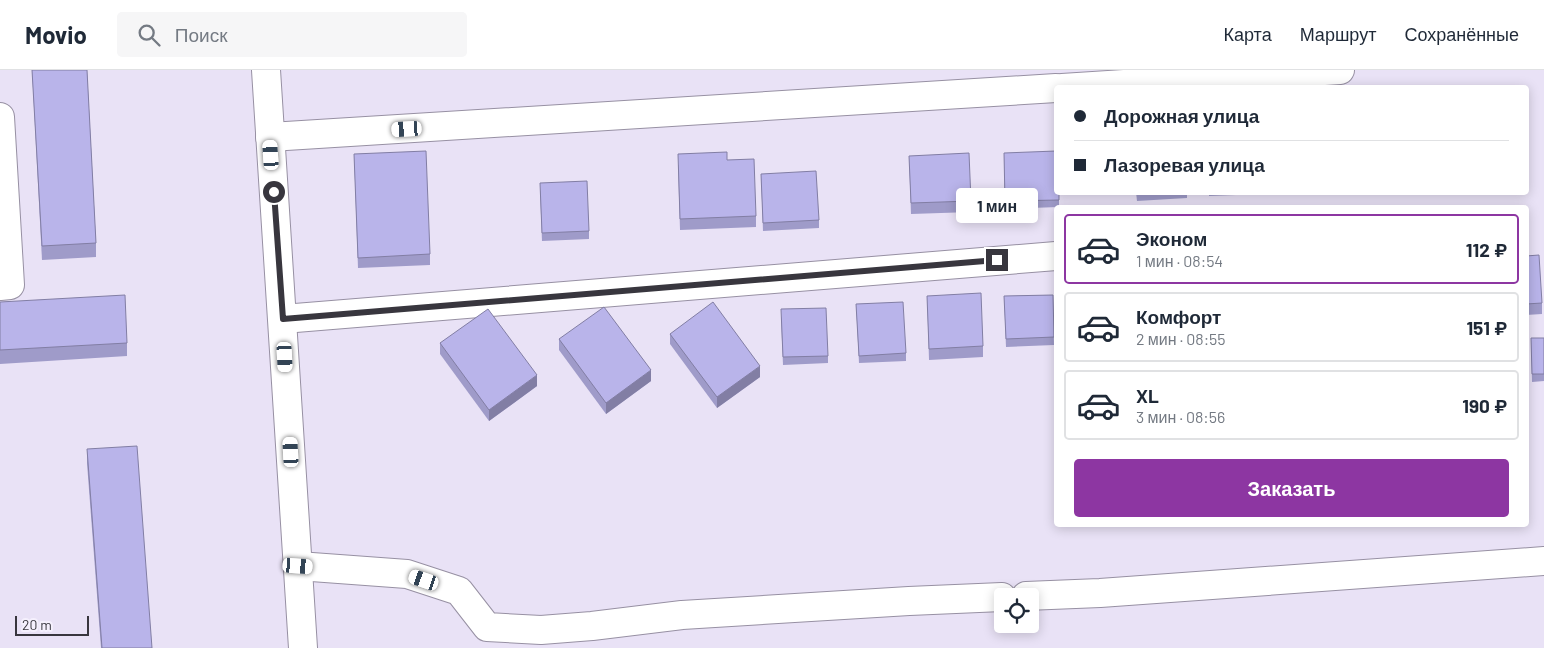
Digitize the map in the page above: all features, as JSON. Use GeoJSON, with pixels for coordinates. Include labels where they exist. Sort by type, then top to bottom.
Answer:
{"type":"FeatureCollection","features":[{"type":"Feature","properties":{"kind":"street"},"geometry":{"type":"LineString","coordinates":[[266,70],[303,648]]}},
{"type":"Feature","properties":{"kind":"street"},"geometry":{"type":"LineString","coordinates":[[1108,85],[1340,70]]}},
{"type":"Feature","properties":{"kind":"street"},"geometry":{"type":"LineString","coordinates":[[270,137],[1054,88]]}},
{"type":"Feature","properties":{"kind":"street"},"geometry":{"type":"LineString","coordinates":[[0,117],[10,285],[0,286]]}},
{"type":"Feature","properties":{"kind":"street"},"geometry":{"type":"LineString","coordinates":[[283,319],[1054,256]]}},
{"type":"Feature","properties":{"kind":"street"},"geometry":{"type":"LineString","coordinates":[[1039,595],[1100,593],[1544,561]]}},
{"type":"Feature","properties":{"kind":"street"},"geometry":{"type":"LineString","coordinates":[[298,566],[407,574],[459,591],[487,627],[541,630],[682,615],[994,597]]}},
{"type":"Feature","properties":{"kind":"building"},"geometry":{"type":"Polygon","coordinates":[[[32,70],[87,70],[96,243],[42,246],[32,70]]]}},
{"type":"Feature","properties":{"kind":"building"},"geometry":{"type":"Polygon","coordinates":[[[426,151],[430,254],[358,258],[354,154],[426,151]]]}},
{"type":"Feature","properties":{"kind":"building"},"geometry":{"type":"Polygon","coordinates":[[[1054,151],[1054,195],[1059,195],[1059,200],[1005,201],[1004,153],[1054,151]]]}},
{"type":"Feature","properties":{"kind":"building"},"geometry":{"type":"Polygon","coordinates":[[[727,152],[727,160],[754,159],[756,216],[680,219],[678,154],[727,152]]]}},
{"type":"Feature","properties":{"kind":"building"},"geometry":{"type":"Polygon","coordinates":[[[969,153],[971,201],[911,203],[909,156],[969,153]]]}},
{"type":"Feature","properties":{"kind":"building"},"geometry":{"type":"Polygon","coordinates":[[[816,171],[819,220],[763,223],[761,174],[816,171]]]}},
{"type":"Feature","properties":{"kind":"building"},"geometry":{"type":"Polygon","coordinates":[[[587,181],[589,231],[542,233],[540,183],[587,181]]]}},
{"type":"Feature","properties":{"kind":"building"},"geometry":{"type":"Polygon","coordinates":[[[1539,255],[1542,303],[1529,304],[1529,256],[1539,255]]]}},
{"type":"Feature","properties":{"kind":"building"},"geometry":{"type":"Polygon","coordinates":[[[981,293],[983,346],[929,349],[927,296],[981,293]]]}},
{"type":"Feature","properties":{"kind":"building"},"geometry":{"type":"Polygon","coordinates":[[[125,295],[127,343],[0,350],[0,302],[125,295]]]}},
{"type":"Feature","properties":{"kind":"building"},"geometry":{"type":"Polygon","coordinates":[[[1053,295],[1054,337],[1006,339],[1004,296],[1053,295]]]}},
{"type":"Feature","properties":{"kind":"building"},"geometry":{"type":"Polygon","coordinates":[[[713,302],[760,366],[717,397],[670,334],[713,302]]]}},
{"type":"Feature","properties":{"kind":"building"},"geometry":{"type":"Polygon","coordinates":[[[903,302],[906,353],[859,356],[856,304],[903,302]]]}},
{"type":"Feature","properties":{"kind":"building"},"geometry":{"type":"Polygon","coordinates":[[[604,307],[651,370],[606,403],[559,339],[604,307]]]}},
{"type":"Feature","properties":{"kind":"building"},"geometry":{"type":"Polygon","coordinates":[[[826,308],[828,356],[783,357],[781,309],[826,308]]]}},
{"type":"Feature","properties":{"kind":"building"},"geometry":{"type":"Polygon","coordinates":[[[488,309],[537,375],[489,410],[440,343],[488,309]]]}},
{"type":"Feature","properties":{"kind":"building"},"geometry":{"type":"Polygon","coordinates":[[[1531,338],[1544,338],[1544,374],[1532,374],[1531,338]]]}},
{"type":"Feature","properties":{"kind":"building"},"geometry":{"type":"Polygon","coordinates":[[[137,446],[152,648],[102,648],[87,449],[137,446]]]}},
{"type":"Feature","properties":{"kind":"route"},"geometry":{"type":"LineString","coordinates":[[274,192],[283,319],[997,260]]}}]}
